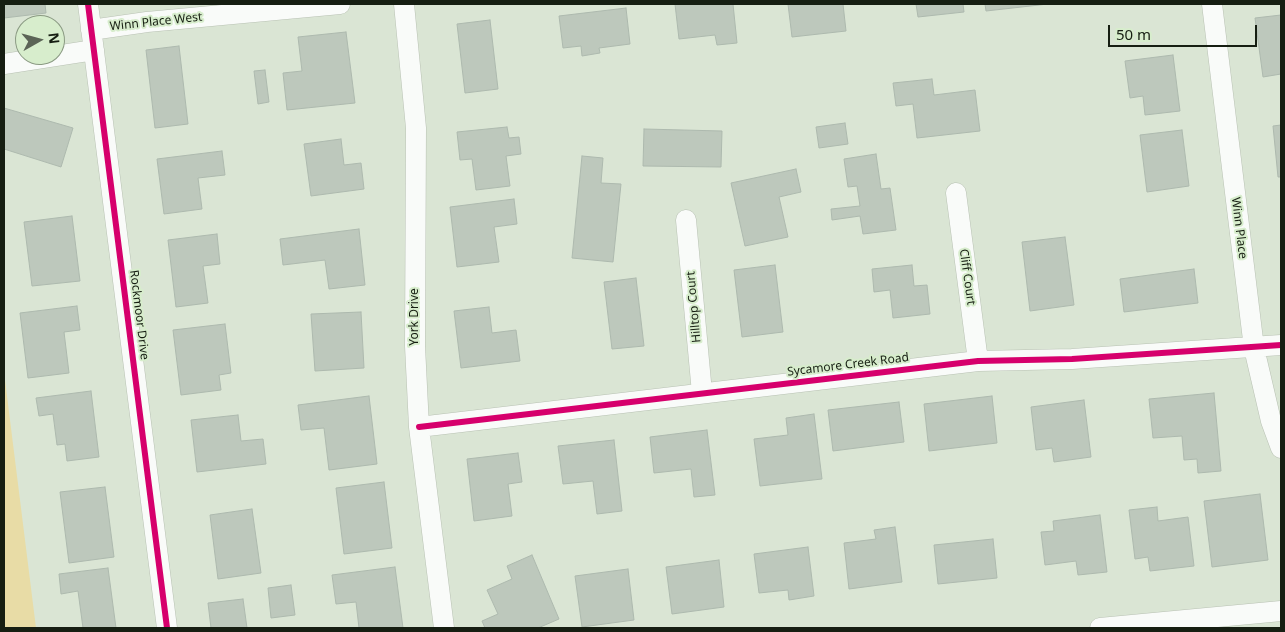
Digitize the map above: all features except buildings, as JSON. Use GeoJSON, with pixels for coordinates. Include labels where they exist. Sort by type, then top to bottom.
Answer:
{"type":"FeatureCollection","features":[{"type":"Feature","properties":{"kind":"street","name":"Rockmoor Drive"},"geometry":{"type":"LineString","coordinates":[[88,4],[167,628]]}},
{"type":"Feature","properties":{"kind":"street","name":"Winn Place West"},"geometry":{"type":"LineString","coordinates":[[91,30],[147,22],[340,4]]}},
{"type":"Feature","properties":{"kind":"street","name":"York Drive"},"geometry":{"type":"LineString","coordinates":[[404,4],[416,128],[415,346],[419,427],[444,628]]}},
{"type":"Feature","properties":{"kind":"street","name":"Winn Place"},"geometry":{"type":"LineString","coordinates":[[1212,4],[1254,348],[1271,421],[1281,448]]}},
{"type":"Feature","properties":{"kind":"street"},"geometry":{"type":"LineString","coordinates":[[4,64],[94,50]]}},
{"type":"Feature","properties":{"kind":"street","name":"Cliff Court"},"geometry":{"type":"LineString","coordinates":[[956,193],[978,361]]}},
{"type":"Feature","properties":{"kind":"street","name":"Hilltop Court"},"geometry":{"type":"LineString","coordinates":[[686,220],[702,393]]}},
{"type":"Feature","properties":{"kind":"street","name":"Sycamore Creek Road"},"geometry":{"type":"LineString","coordinates":[[419,427],[978,361],[1072,359],[1281,346]]}},
{"type":"Feature","properties":{"kind":"street"},"geometry":{"type":"LineString","coordinates":[[1100,628],[1281,611]]}},
{"type":"Feature","properties":{"kind":"shaded area"},"geometry":{"type":"Polygon","coordinates":[[[4,372],[36,628],[4,628],[4,372]]]}},
{"type":"Feature","properties":{"kind":"cycle path"},"geometry":{"type":"LineString","coordinates":[[88,4],[167,628]]}},
{"type":"Feature","properties":{"kind":"cycle path"},"geometry":{"type":"LineString","coordinates":[[419,427],[978,361],[1072,359],[1281,345]]}}]}
